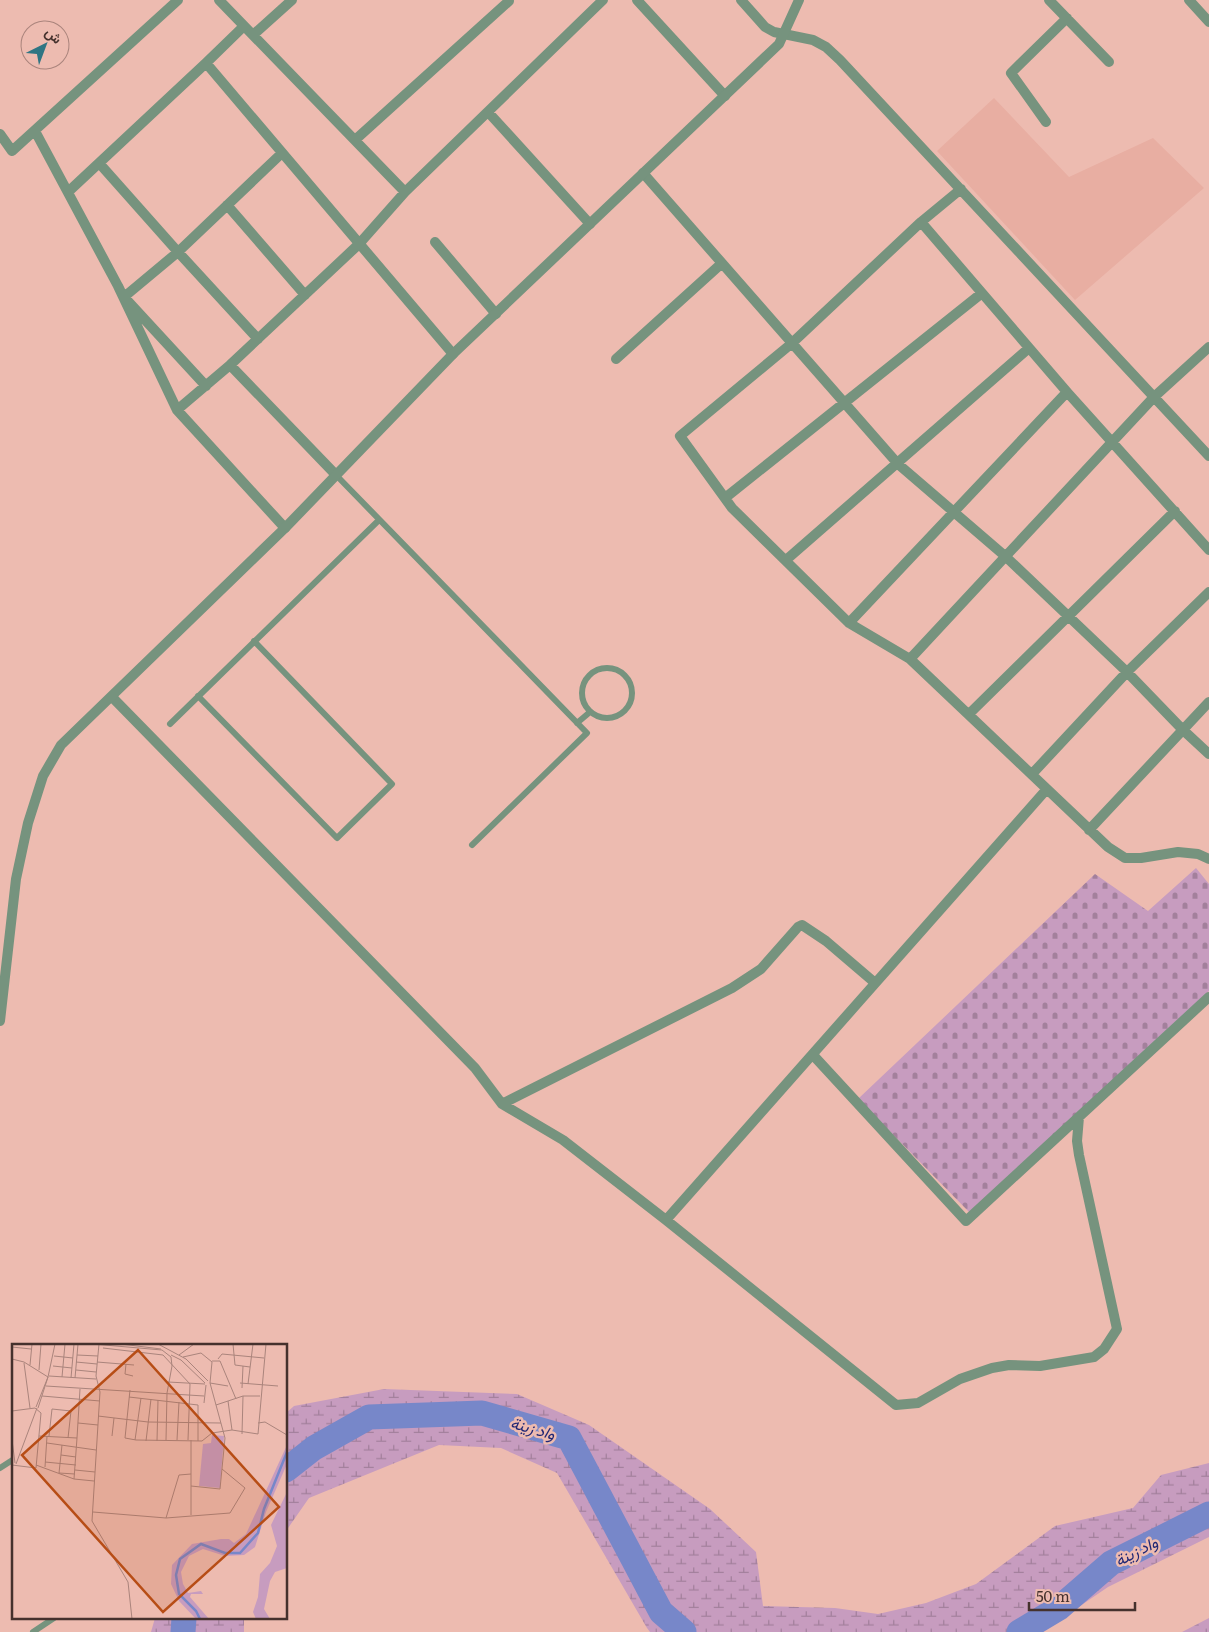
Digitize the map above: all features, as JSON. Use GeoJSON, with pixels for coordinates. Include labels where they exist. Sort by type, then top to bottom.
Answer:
{"type":"FeatureCollection","features":[{"type":"Feature","properties":{"kind":"street"},"geometry":{"type":"LineString","coordinates":[[0,134],[12,151],[178,0]]}},
{"type":"Feature","properties":{"kind":"street"},"geometry":{"type":"LineString","coordinates":[[219,0],[405,192]]}},
{"type":"Feature","properties":{"kind":"street"},"geometry":{"type":"LineString","coordinates":[[253,35],[292,0]]}},
{"type":"Feature","properties":{"kind":"street"},"geometry":{"type":"LineString","coordinates":[[355,140],[510,1],[508,0]]}},
{"type":"Feature","properties":{"kind":"street"},"geometry":{"type":"LineString","coordinates":[[177,410],[230,365],[359,244],[405,192],[603,0]]}},
{"type":"Feature","properties":{"kind":"street"},"geometry":{"type":"LineString","coordinates":[[637,0],[725,96]]}},
{"type":"Feature","properties":{"kind":"street"},"geometry":{"type":"LineString","coordinates":[[741,0],[765,26],[774,32],[813,40],[826,47],[840,60],[1209,456]]}},
{"type":"Feature","properties":{"kind":"street"},"geometry":{"type":"LineString","coordinates":[[0,1021],[16,879],[28,824],[43,776],[61,745],[285,528],[453,354],[779,44],[799,0]]}},
{"type":"Feature","properties":{"kind":"street"},"geometry":{"type":"LineString","coordinates":[[1049,0],[1109,62]]}},
{"type":"Feature","properties":{"kind":"street"},"geometry":{"type":"LineString","coordinates":[[1189,0],[1209,22]]}},
{"type":"Feature","properties":{"kind":"street"},"geometry":{"type":"LineString","coordinates":[[1046,122],[1011,73],[1067,18]]}},
{"type":"Feature","properties":{"kind":"street"},"geometry":{"type":"LineString","coordinates":[[68,192],[244,26]]}},
{"type":"Feature","properties":{"kind":"street"},"geometry":{"type":"LineString","coordinates":[[206,63],[453,354]]}},
{"type":"Feature","properties":{"kind":"street"},"geometry":{"type":"LineString","coordinates":[[488,112],[590,224]]}},
{"type":"Feature","properties":{"kind":"street"},"geometry":{"type":"LineString","coordinates":[[35,130],[124,297],[177,410],[285,528]]}},
{"type":"Feature","properties":{"kind":"street"},"geometry":{"type":"LineString","coordinates":[[124,297],[178,252],[282,153]]}},
{"type":"Feature","properties":{"kind":"street"},"geometry":{"type":"LineString","coordinates":[[100,163],[258,339]]}},
{"type":"Feature","properties":{"kind":"street"},"geometry":{"type":"LineString","coordinates":[[643,174],[898,464],[1005,556],[1209,754]]}},
{"type":"Feature","properties":{"kind":"street"},"geometry":{"type":"LineString","coordinates":[[961,189],[921,222],[791,344],[680,436],[732,508],[849,622],[910,659],[1108,847],[1125,858],[1141,858],[1178,852],[1198,854],[1209,859]]}},
{"type":"Feature","properties":{"kind":"street"},"geometry":{"type":"LineString","coordinates":[[228,205],[305,295]]}},
{"type":"Feature","properties":{"kind":"street"},"geometry":{"type":"LineString","coordinates":[[921,222],[1067,392],[1209,550]]}},
{"type":"Feature","properties":{"kind":"street"},"geometry":{"type":"LineString","coordinates":[[435,242],[496,314]]}},
{"type":"Feature","properties":{"kind":"street"},"geometry":{"type":"LineString","coordinates":[[616,359],[721,264]]}},
{"type":"Feature","properties":{"kind":"street"},"geometry":{"type":"LineString","coordinates":[[725,498],[982,293]]}},
{"type":"Feature","properties":{"kind":"street"},"geometry":{"type":"LineString","coordinates":[[124,297],[206,386]]}},
{"type":"Feature","properties":{"kind":"street"},"geometry":{"type":"LineString","coordinates":[[910,659],[1154,397],[1209,346]]}},
{"type":"Feature","properties":{"kind":"street"},"geometry":{"type":"LineString","coordinates":[[786,560],[1030,348]]}},
{"type":"Feature","properties":{"kind":"street"},"geometry":{"type":"LineString","coordinates":[[230,365],[336,475]]}},
{"type":"Feature","properties":{"kind":"street"},"geometry":{"type":"LineString","coordinates":[[849,622],[1067,392]]}},
{"type":"Feature","properties":{"kind":"street"},"geometry":{"type":"LineString","coordinates":[[969,714],[1175,511]]}},
{"type":"Feature","properties":{"kind":"street"},"geometry":{"type":"LineString","coordinates":[[1032,774],[1126,672],[1209,592]]}},
{"type":"Feature","properties":{"kind":"street"},"geometry":{"type":"LineString","coordinates":[[112,697],[475,1068],[502,1104],[563,1140],[666,1220],[896,1405],[918,1403],[960,1379],[992,1368],[1009,1365],[1040,1366],[1094,1357],[1111,1340],[1117,1329],[1078,1155],[1079,1117]]}},
{"type":"Feature","properties":{"kind":"street"},"geometry":{"type":"LineString","coordinates":[[1089,830],[1209,702]]}},
{"type":"Feature","properties":{"kind":"street"},"geometry":{"type":"LineString","coordinates":[[666,1220],[813,1055],[874,982],[1046,790]]}},
{"type":"Feature","properties":{"kind":"street"},"geometry":{"type":"LineString","coordinates":[[502,1104],[732,988],[761,969],[798,927],[802,925],[826,940],[874,982]]}},
{"type":"Feature","properties":{"kind":"street"},"geometry":{"type":"LineString","coordinates":[[813,1055],[966,1221],[1209,997]]}},
{"type":"Feature","properties":{"kind":"lane"},"geometry":{"type":"LineString","coordinates":[[336,475],[587,733],[472,845]]}},
{"type":"Feature","properties":{"kind":"lane"},"geometry":{"type":"LineString","coordinates":[[170,724],[379,520]]}},
{"type":"Feature","properties":{"kind":"lane"},"geometry":{"type":"LineString","coordinates":[[198,696],[336,838],[372,804],[392,784],[254,641]]}},
{"type":"Feature","properties":{"kind":"lane"},"geometry":{"type":"LineString","coordinates":[[609,667],[624,673],[632,687],[630,703],[620,714],[605,718],[590,712],[582,698],[584,682],[594,671],[609,667]]}},
{"type":"Feature","properties":{"kind":"lane"},"geometry":{"type":"LineString","coordinates":[[577,723],[590,712]]}},
{"type":"Feature","properties":{"kind":"lane"},"geometry":{"type":"LineString","coordinates":[[0,1468],[12,1460]]}},
{"type":"Feature","properties":{"kind":"lane"},"geometry":{"type":"LineString","coordinates":[[33,1632],[51,1620]]}},
{"type":"Feature","properties":{"kind":"shaded area"},"geometry":{"type":"Polygon","coordinates":[[[994,98],[1069,177],[1153,138],[1204,188],[1075,300],[937,151],[994,98]]]}},
{"type":"Feature","properties":{"kind":"green space"},"geometry":{"type":"Polygon","coordinates":[[[1196,868],[1209,884],[1209,991],[970,1213],[858,1099],[1095,874],[1148,911],[1196,868]]]}},
{"type":"Feature","properties":{"kind":"green space"},"geometry":{"type":"Polygon","coordinates":[[[384,1389],[517,1394],[589,1425],[710,1509],[756,1552],[763,1606],[835,1608],[878,1614],[926,1603],[976,1584],[1055,1526],[1133,1508],[1161,1475],[1209,1463],[1209,1537],[1108,1587],[1042,1632],[650,1632],[557,1473],[501,1448],[439,1445],[309,1498],[288,1528],[288,1411],[294,1406],[384,1389]]]}},
{"type":"Feature","properties":{"kind":"green space"},"geometry":{"type":"Polygon","coordinates":[[[1209,1618],[1209,1632],[1182,1632],[1209,1618]]]}},
{"type":"Feature","properties":{"kind":"green space"},"geometry":{"type":"Polygon","coordinates":[[[154,1620],[244,1620],[244,1632],[151,1632],[154,1620]]]}},
{"type":"Feature","properties":{"kind":"waterway","name":"واد زينة"},"geometry":{"type":"LineString","coordinates":[[288,1468],[314,1448],[369,1417],[482,1413],[569,1438],[661,1612],[684,1632]]}},
{"type":"Feature","properties":{"kind":"waterway","name":"واد زينة"},"geometry":{"type":"LineString","coordinates":[[1019,1632],[1059,1608],[1111,1563],[1209,1514]]}},
{"type":"Feature","properties":{"kind":"waterway","name":"واد زينة"},"geometry":{"type":"LineString","coordinates":[[183,1632],[184,1620]]}}]}
